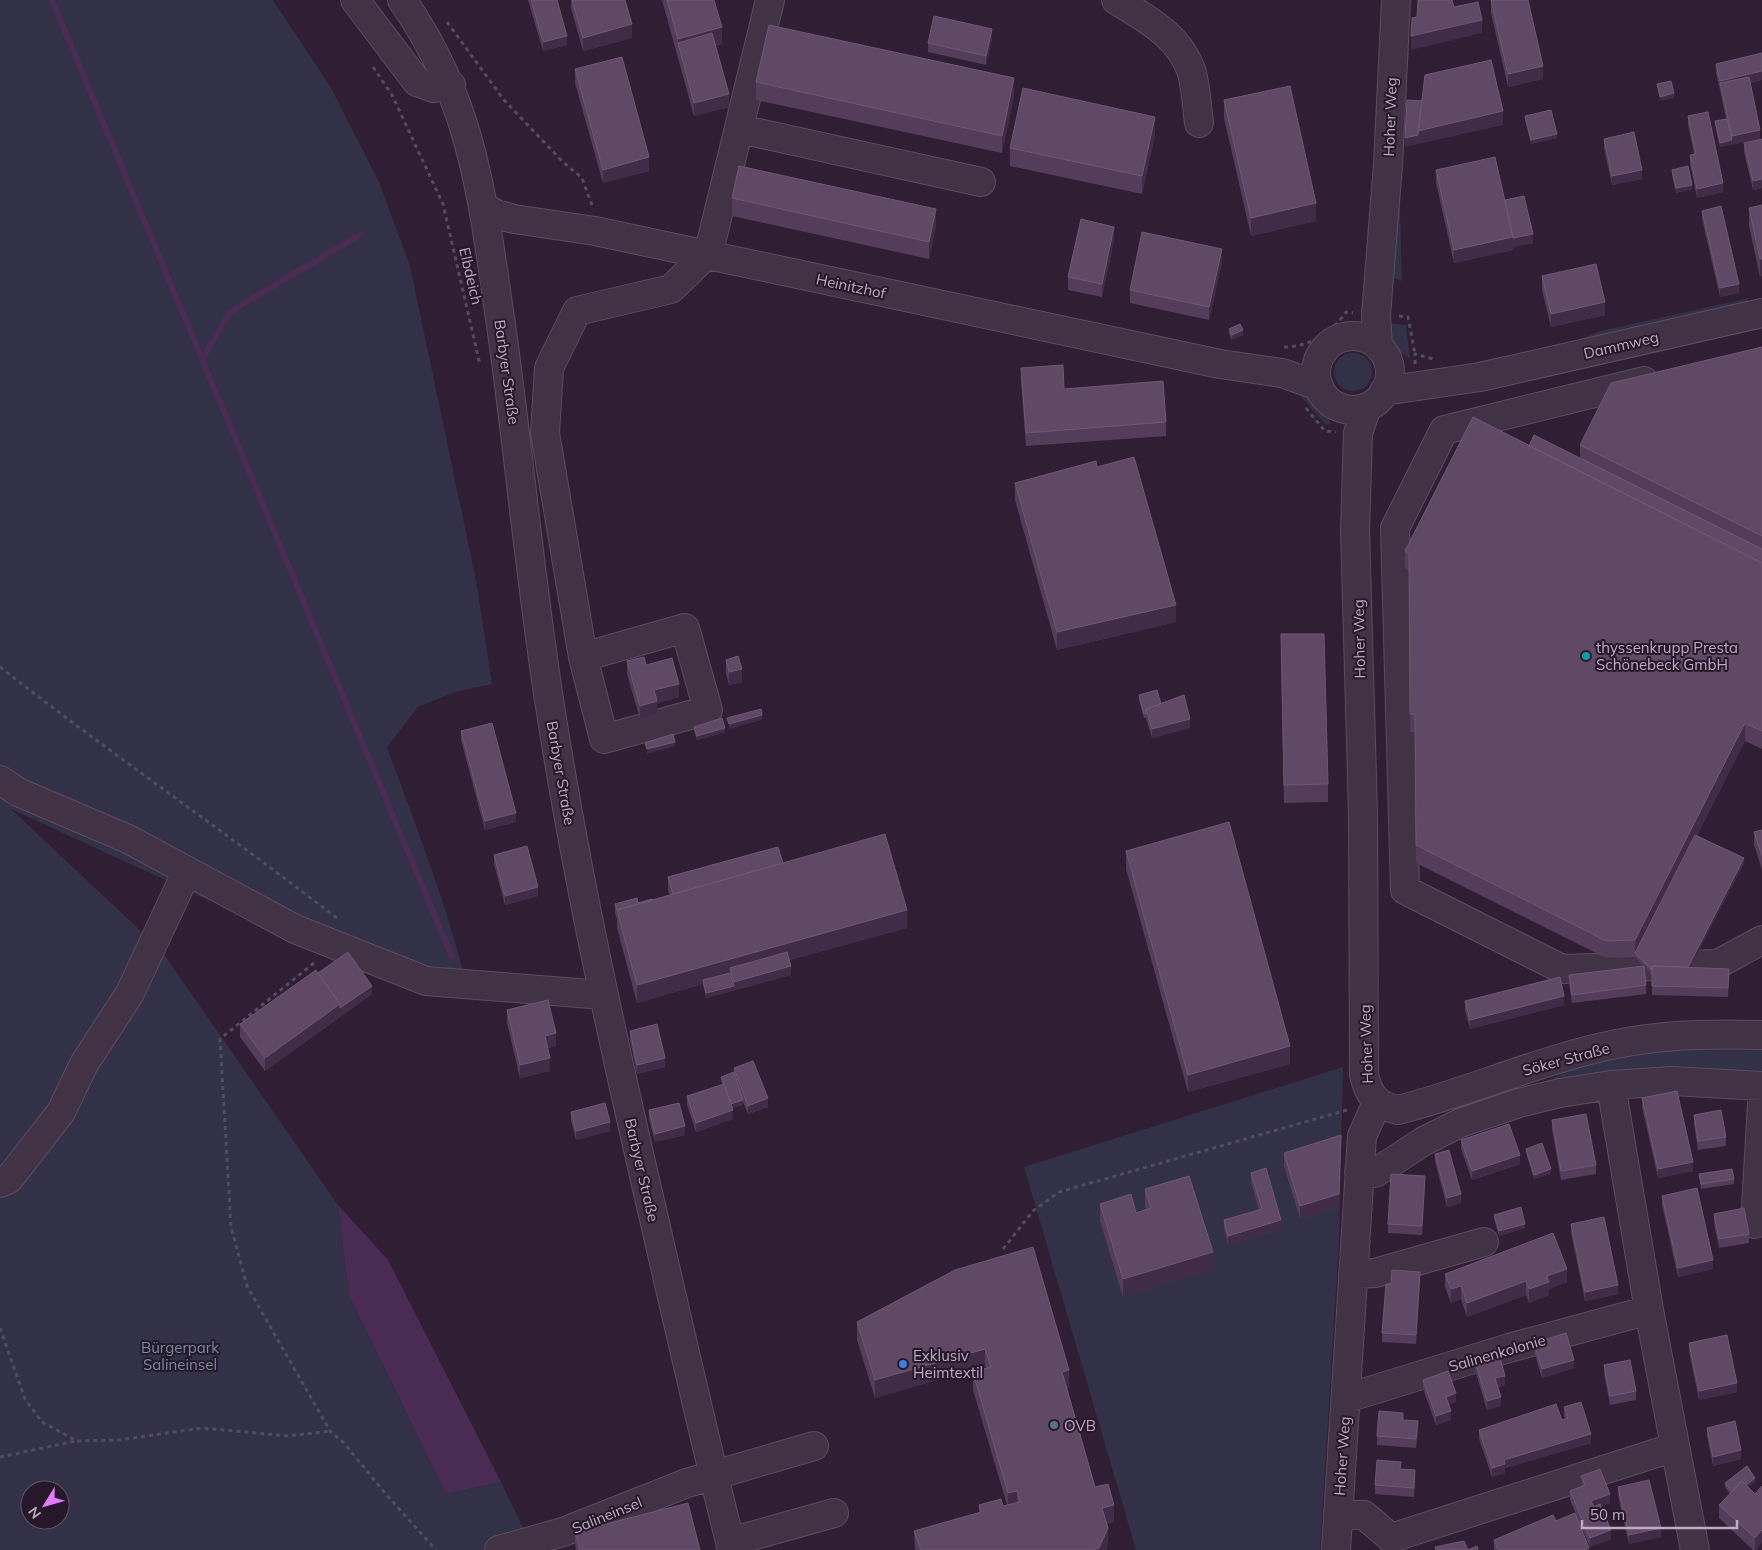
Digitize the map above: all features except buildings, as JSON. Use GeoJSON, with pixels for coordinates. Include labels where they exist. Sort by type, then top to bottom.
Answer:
{"type":"FeatureCollection","features":[{"type":"Feature","properties":{"kind":"street"},"geometry":{"type":"LineString","coordinates":[[355,0],[417,82],[434,88],[451,85]]}},
{"type":"Feature","properties":{"kind":"street","name":"Barbyer Straße"},"geometry":{"type":"LineString","coordinates":[[402,0],[435,51],[451,85],[465,124],[484,207],[510,384],[549,704],[580,881],[603,995],[731,1546]]}},
{"type":"Feature","properties":{"kind":"street"},"geometry":{"type":"LineString","coordinates":[[583,657],[685,628],[708,710],[604,739],[583,657],[545,433],[549,368],[576,311],[671,289],[705,256],[712,243],[770,0]]}},
{"type":"Feature","properties":{"kind":"street"},"geometry":{"type":"LineString","coordinates":[[1116,0],[1150,21],[1177,43],[1192,73],[1199,123]]}},
{"type":"Feature","properties":{"kind":"street","name":"Hoher Weg"},"geometry":{"type":"LineString","coordinates":[[1382,351],[1376,314],[1396,0]]}},
{"type":"Feature","properties":{"kind":"street"},"geometry":{"type":"LineString","coordinates":[[740,128],[981,182]]}},
{"type":"Feature","properties":{"kind":"street","name":"Heinitzhof"},"geometry":{"type":"LineString","coordinates":[[484,207],[496,214],[514,219],[596,231],[705,256],[1220,364],[1282,373],[1326,395]]}},
{"type":"Feature","properties":{"kind":"street","name":"Hoher Weg"},"geometry":{"type":"LineString","coordinates":[[1333,344],[1357,313],[1382,234]]}},
{"type":"Feature","properties":{"kind":"street","name":"Dammweg"},"geometry":{"type":"LineString","coordinates":[[1376,399],[1762,313]]}},
{"type":"Feature","properties":{"kind":"street"},"geometry":{"type":"LineString","coordinates":[[1356,336],[1368,339],[1382,351],[1389,374],[1376,399],[1356,409],[1326,395],[1316,368],[1333,344],[1356,336]]}},
{"type":"Feature","properties":{"kind":"street","name":"Heinitzhof"},"geometry":{"type":"LineString","coordinates":[[1220,364],[1289,359],[1333,344]]}},
{"type":"Feature","properties":{"kind":"street","name":"Dammweg"},"geometry":{"type":"LineString","coordinates":[[1382,351],[1415,368],[1480,377]]}},
{"type":"Feature","properties":{"kind":"street"},"geometry":{"type":"LineString","coordinates":[[1670,374],[1444,430],[1396,528],[1405,890],[1562,969],[1718,964],[1762,940]]}},
{"type":"Feature","properties":{"kind":"street","name":"Hoher Weg"},"geometry":{"type":"LineString","coordinates":[[1326,395],[1339,428],[1342,488],[1355,531]]}},
{"type":"Feature","properties":{"kind":"street","name":"Hoher Weg"},"geometry":{"type":"LineString","coordinates":[[1336,1550],[1362,1136],[1377,1103],[1368,1091],[1364,1075],[1363,833],[1355,531],[1358,434],[1376,399]]}},
{"type":"Feature","properties":{"kind":"street"},"geometry":{"type":"LineString","coordinates":[[1472,423],[1508,440]]}},
{"type":"Feature","properties":{"kind":"street"},"geometry":{"type":"LineString","coordinates":[[0,780],[18,792],[128,839],[295,929],[339,933],[426,981],[603,995]]}},
{"type":"Feature","properties":{"kind":"street"},"geometry":{"type":"LineString","coordinates":[[0,1183],[9,1179],[61,1112],[84,1064],[145,965],[187,871]]}},
{"type":"Feature","properties":{"kind":"street","name":"Söker Straße"},"geometry":{"type":"LineString","coordinates":[[1377,1103],[1398,1110],[1561,1059],[1631,1041],[1695,1034],[1762,1034]]}},
{"type":"Feature","properties":{"kind":"street"},"geometry":{"type":"LineString","coordinates":[[1359,1172],[1374,1172],[1424,1141],[1482,1114],[1560,1092],[1611,1084],[1672,1081],[1762,1086]]}},
{"type":"Feature","properties":{"kind":"street"},"geometry":{"type":"LineString","coordinates":[[1611,1084],[1649,1310],[1695,1550]]}},
{"type":"Feature","properties":{"kind":"street"},"geometry":{"type":"LineString","coordinates":[[1755,1224],[1762,1104]]}},
{"type":"Feature","properties":{"kind":"street"},"geometry":{"type":"LineString","coordinates":[[1353,1274],[1375,1273],[1484,1242]]}},
{"type":"Feature","properties":{"kind":"street","name":"Salinenkolonie"},"geometry":{"type":"LineString","coordinates":[[1346,1398],[1509,1348],[1649,1310]]}},
{"type":"Feature","properties":{"kind":"street","name":"Salineinsel"},"geometry":{"type":"LineString","coordinates":[[499,1550],[563,1532],[687,1483],[814,1446]]}},
{"type":"Feature","properties":{"kind":"street"},"geometry":{"type":"LineString","coordinates":[[1338,1513],[1364,1515],[1384,1541],[1675,1447]]}},
{"type":"Feature","properties":{"kind":"street"},"geometry":{"type":"LineString","coordinates":[[731,1546],[834,1513]]}},
{"type":"Feature","properties":{"kind":"path"},"geometry":{"type":"LineString","coordinates":[[442,16],[504,100],[562,162],[582,178],[596,216]]}},
{"type":"Feature","properties":{"kind":"path","name":"Elbdeich"},"geometry":{"type":"LineString","coordinates":[[371,63],[392,95],[443,204],[480,366]]}},
{"type":"Feature","properties":{"kind":"path"},"geometry":{"type":"LineString","coordinates":[[1277,347],[1296,347],[1310,343],[1338,323],[1346,312],[1357,313]]}},
{"type":"Feature","properties":{"kind":"path"},"geometry":{"type":"LineString","coordinates":[[1408,317],[1415,354]]}},
{"type":"Feature","properties":{"kind":"path"},"geometry":{"type":"LineString","coordinates":[[0,667],[82,732],[268,864],[339,933],[220,1039],[233,1235],[247,1286],[330,1431],[344,1443],[384,1492],[436,1550]]}},
{"type":"Feature","properties":{"kind":"path"},"geometry":{"type":"LineString","coordinates":[[1004,1249],[1033,1212],[1059,1192],[1377,1103]]}},
{"type":"Feature","properties":{"kind":"path"},"geometry":{"type":"LineString","coordinates":[[0,1328],[25,1399],[42,1422],[77,1441]]}},
{"type":"Feature","properties":{"kind":"path"},"geometry":{"type":"LineString","coordinates":[[0,1457],[77,1441],[119,1440],[202,1428],[288,1436],[330,1431]]}},
{"type":"Feature","properties":{"kind":"green space","name":"Bürgerpark Salineinsel"},"geometry":{"type":"Polygon","coordinates":[[[0,0],[273,0],[330,86],[379,182],[410,266],[476,580],[492,684],[455,692],[418,707],[387,747],[442,901],[469,995],[336,959],[11,809],[161,950],[338,1205],[349,1296],[446,1494],[501,1482],[534,1550],[0,1550],[0,0]]]}},
{"type":"Feature","properties":{"kind":"green space"},"geometry":{"type":"Polygon","coordinates":[[[1397,208],[1400,209],[1402,281],[1388,276],[1397,208]]]}},
{"type":"Feature","properties":{"kind":"green space"},"geometry":{"type":"Polygon","coordinates":[[[1749,298],[1744,307],[1568,344],[1601,331],[1749,298]]]}},
{"type":"Feature","properties":{"kind":"green space"},"geometry":{"type":"Polygon","coordinates":[[[1384,323],[1406,325],[1410,359],[1393,344],[1384,323]]]}},
{"type":"Feature","properties":{"kind":"green space"},"geometry":{"type":"Polygon","coordinates":[[[1353,353],[1366,359],[1372,372],[1366,385],[1353,391],[1340,385],[1334,372],[1340,359],[1353,353]]]}},
{"type":"Feature","properties":{"kind":"green space"},"geometry":{"type":"Polygon","coordinates":[[[1298,393],[1312,396],[1331,424],[1326,425],[1298,393]]]}},
{"type":"Feature","properties":{"kind":"green space"},"geometry":{"type":"Polygon","coordinates":[[[1762,1048],[1762,1078],[1538,1087],[1577,1065],[1675,1049],[1762,1048]]]}},
{"type":"Feature","properties":{"kind":"green space"},"geometry":{"type":"Polygon","coordinates":[[[1343,1067],[1339,1242],[1320,1550],[1136,1550],[1024,1167],[1343,1067]]]}},
{"type":"Feature","properties":{"kind":"shaded area"},"geometry":{"type":"Polygon","coordinates":[[[338,1205],[388,1260],[501,1482],[446,1494],[349,1296],[338,1205]]]}},
{"type":"Feature","properties":{"kind":"waterway"},"geometry":{"type":"LineString","coordinates":[[52,0],[452,957]]}},
{"type":"Feature","properties":{"kind":"waterway"},"geometry":{"type":"LineString","coordinates":[[203,358],[230,312],[361,234]]}},
{"type":"Feature","properties":{"kind":"place","name":"thyssenkrupp Presta Schönebeck GmbH"},"geometry":{"type":"Point","coordinates":[1586,656]}},
{"type":"Feature","properties":{"kind":"place","name":"Exklusiv Heimtextil"},"geometry":{"type":"Point","coordinates":[903,1364]}},
{"type":"Feature","properties":{"kind":"place","name":"OVB"},"geometry":{"type":"Point","coordinates":[1054,1425]}}]}
